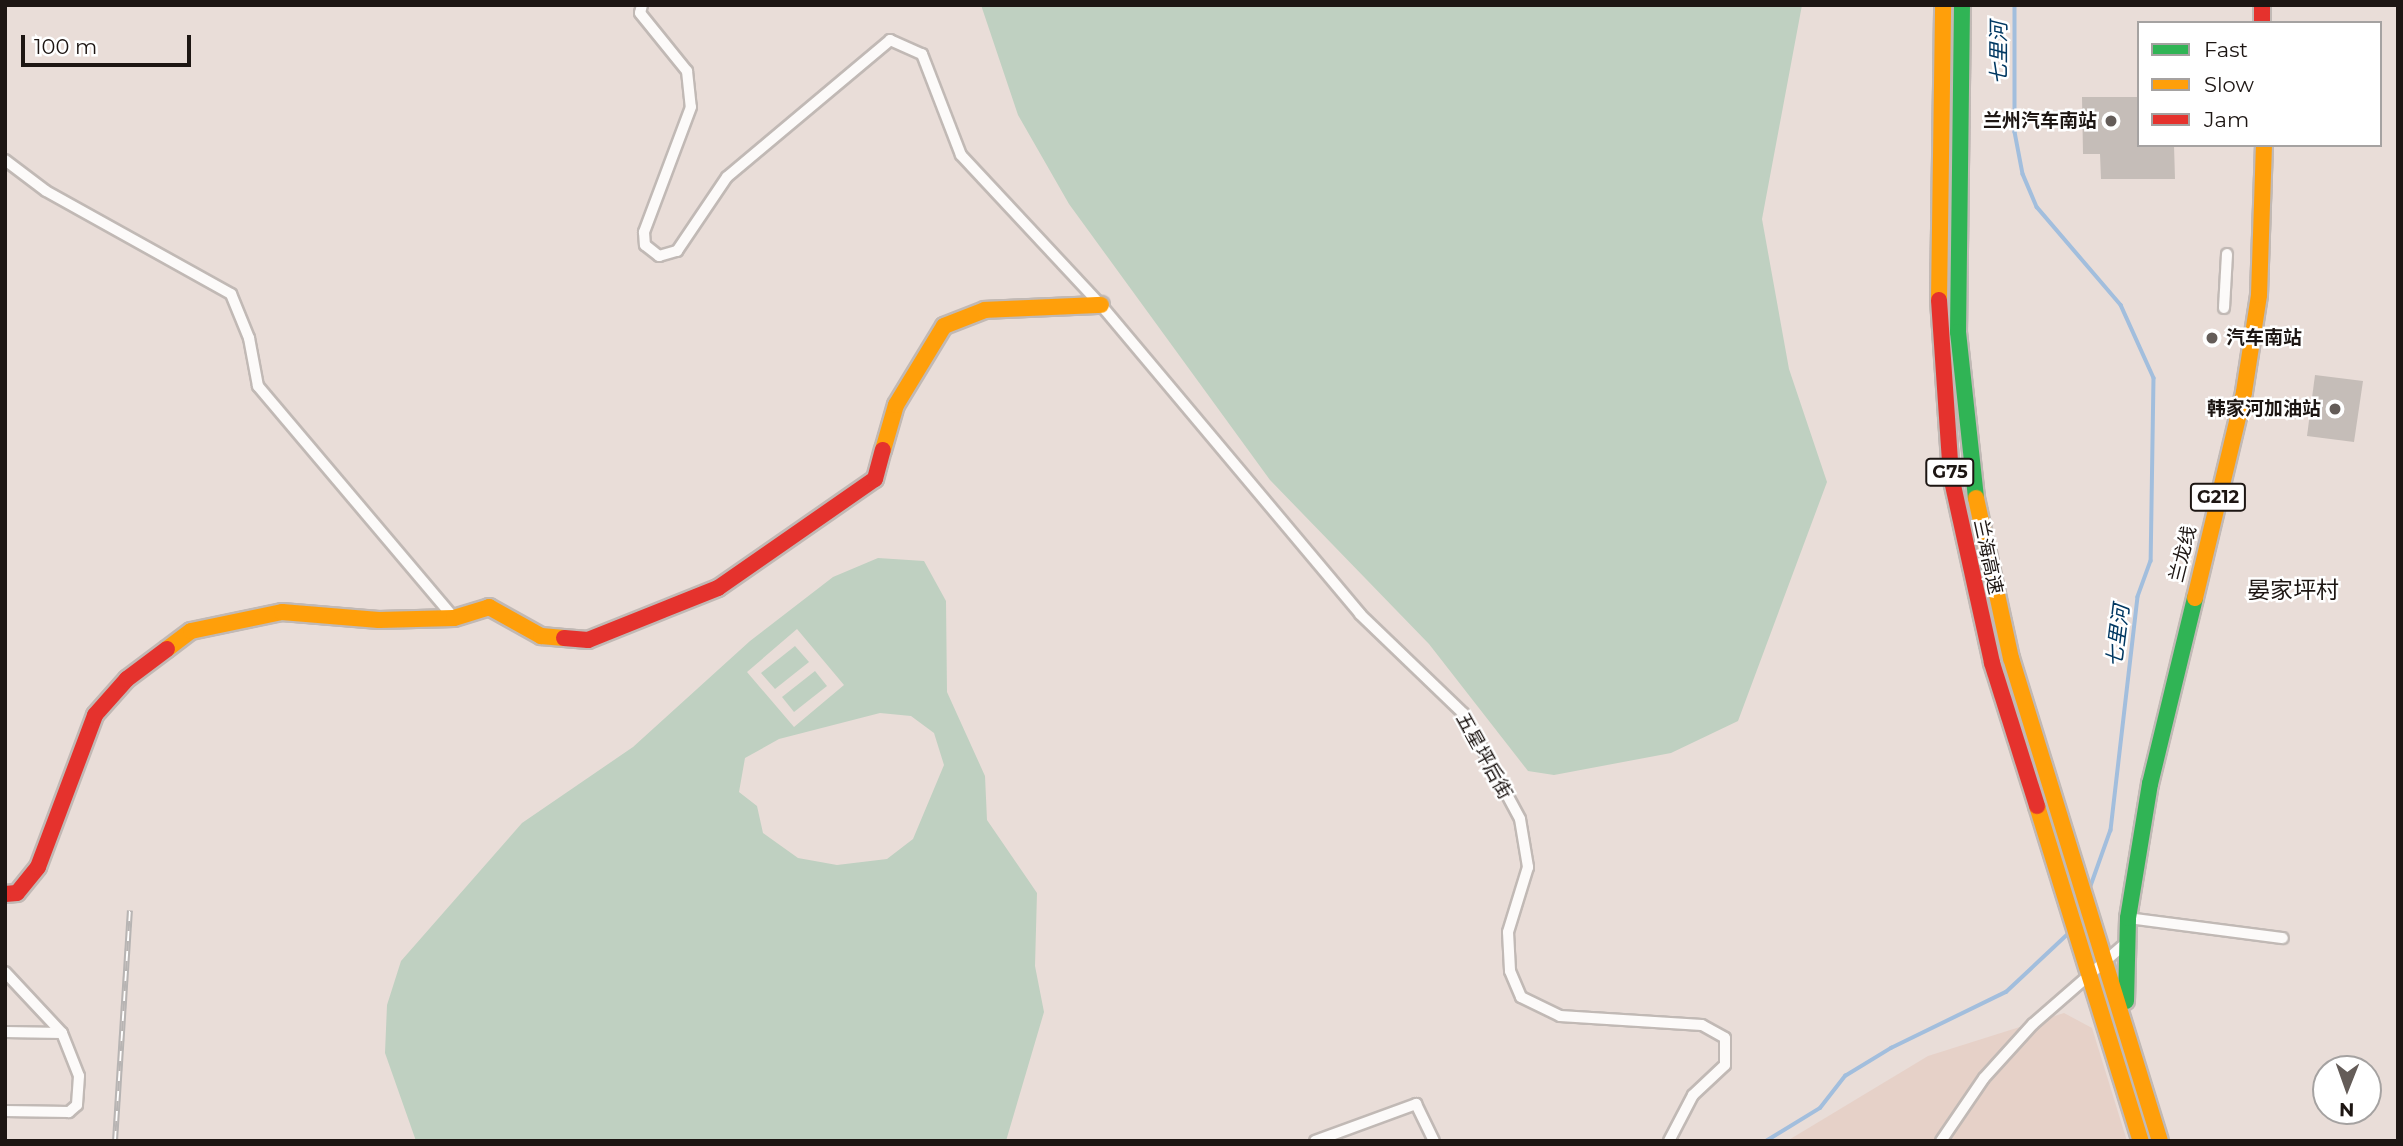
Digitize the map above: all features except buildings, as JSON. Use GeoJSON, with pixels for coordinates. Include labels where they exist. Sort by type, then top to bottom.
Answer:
{"type":"FeatureCollection","features":[{"type":"Feature","properties":{"kind":"main road","name":"兰海高速"},"geometry":{"type":"LineString","coordinates":[[1943,5],[1939,332],[1951,476],[1985,637],[2115,1056]]}},
{"type":"Feature","properties":{"kind":"main road","name":"兰海高速"},"geometry":{"type":"LineString","coordinates":[[1962,5],[1958,332],[1970,473],[2001,619],[2095,931],[2115,953]]}},
{"type":"Feature","properties":{"kind":"main road","name":"兰龙线"},"geometry":{"type":"LineString","coordinates":[[2115,1056],[2112,984],[2115,953],[2244,392],[2259,295],[2264,147]]}},
{"type":"Feature","properties":{"kind":"main road"},"geometry":{"type":"LineString","coordinates":[[5,894],[16,893],[38,867],[75,755],[95,715],[127,679],[191,631],[282,612],[454,618],[489,607],[541,636],[588,640],[718,588],[876,479],[896,405],[944,326],[985,310],[1101,305]]}},
{"type":"Feature","properties":{"kind":"main road","name":"兰龙线"},"geometry":{"type":"LineString","coordinates":[[2132,1051],[2115,953],[2128,918],[2139,845]]}},
{"type":"Feature","properties":{"kind":"main road"},"geometry":{"type":"LineString","coordinates":[[2112,984],[2132,1051],[2115,1056]]}},
{"type":"Feature","properties":{"kind":"main road","name":"G212"},"geometry":{"type":"LineString","coordinates":[[2132,1051],[2160,1141]]}},
{"type":"Feature","properties":{"kind":"main road","name":"G212"},"geometry":{"type":"LineString","coordinates":[[2115,1056],[2141,1141]]}},
{"type":"Feature","properties":{"kind":"street"},"geometry":{"type":"LineString","coordinates":[[642,5],[640,13],[687,71],[691,107],[644,232],[653,254],[677,251],[727,177],[890,40],[922,54],[961,155],[1101,305]]}},
{"type":"Feature","properties":{"kind":"street"},"geometry":{"type":"LineString","coordinates":[[5,160],[46,191],[231,294],[249,338],[258,386],[454,618]]}},
{"type":"Feature","properties":{"kind":"street"},"geometry":{"type":"LineString","coordinates":[[2224,308],[2227,254]]}},
{"type":"Feature","properties":{"kind":"street","name":"五星坪后街"},"geometry":{"type":"LineString","coordinates":[[1101,305],[1360,614],[1463,713],[1520,820],[1528,867],[1508,932],[1510,971],[1521,997],[1560,1016],[1702,1025],[1725,1038],[1725,1065],[1693,1095],[1669,1141]]}},
{"type":"Feature","properties":{"kind":"street"},"geometry":{"type":"LineString","coordinates":[[2128,918],[2283,938]]}},
{"type":"Feature","properties":{"kind":"street"},"geometry":{"type":"LineString","coordinates":[[1941,1141],[1992,1069],[2115,953]]}},
{"type":"Feature","properties":{"kind":"street"},"geometry":{"type":"LineString","coordinates":[[5,972],[62,1033],[79,1076],[77,1105],[69,1112],[5,1111]]}},
{"type":"Feature","properties":{"kind":"street"},"geometry":{"type":"LineString","coordinates":[[5,1032],[62,1033]]}},
{"type":"Feature","properties":{"kind":"street"},"geometry":{"type":"LineString","coordinates":[[1315,1141],[1416,1104],[1434,1141]]}},
{"type":"Feature","properties":{"kind":"shaded area"},"geometry":{"type":"Polygon","coordinates":[[[2064,1013],[2092,1028],[2127,1141],[1787,1141],[1928,1056],[2064,1013]]]}},
{"type":"Feature","properties":{"kind":"green space"},"geometry":{"type":"Polygon","coordinates":[[[981,5],[1802,5],[1762,219],[1789,369],[1827,482],[1738,721],[1671,753],[1554,775],[1528,771],[1429,644],[1270,480],[1069,204],[1018,115],[981,5]]]}},
{"type":"Feature","properties":{"kind":"green space"},"geometry":{"type":"Polygon","coordinates":[[[878,558],[924,561],[946,601],[947,692],[985,776],[987,820],[1037,893],[1035,966],[1044,1012],[1006,1141],[416,1141],[385,1053],[387,1005],[401,961],[522,823],[633,747],[750,641],[833,577],[878,558]],[[797,629],[747,672],[794,727],[844,685],[797,629]],[[880,713],[779,739],[745,758],[739,792],[757,806],[763,833],[798,858],[837,865],[887,859],[913,839],[944,765],[934,733],[911,716],[880,713]]]}},
{"type":"Feature","properties":{"kind":"green space"},"geometry":{"type":"Polygon","coordinates":[[[795,646],[809,662],[775,689],[761,673],[795,646]]]}},
{"type":"Feature","properties":{"kind":"green space"},"geometry":{"type":"Polygon","coordinates":[[[815,671],[827,686],[794,712],[782,697],[815,671]]]}},
{"type":"Feature","properties":{"kind":"waterway","name":"七里河"},"geometry":{"type":"LineString","coordinates":[[2015,5],[2015,132],[2023,174],[2037,207],[2121,305],[2154,378],[2151,561],[2138,597],[2111,830],[2090,889]]}},
{"type":"Feature","properties":{"kind":"waterway","name":"七里河"},"geometry":{"type":"LineString","coordinates":[[1766,1141],[1820,1108],[1845,1076],[1891,1048],[2006,992],[2069,933]]}},
{"type":"Feature","properties":{"kind":"railway"},"geometry":{"type":"LineString","coordinates":[[115,1141],[130,910]]}},
{"type":"Feature","properties":{"kind":"traffic: fast"},"geometry":{"type":"LineString","coordinates":[[1962,5],[1958,332],[1976,498]]}},
{"type":"Feature","properties":{"kind":"traffic: fast"},"geometry":{"type":"LineString","coordinates":[[2126,1001],[2128,918],[2150,784],[2195,598]]}},
{"type":"Feature","properties":{"kind":"traffic: slow"},"geometry":{"type":"LineString","coordinates":[[1939,300],[1943,5]]}},
{"type":"Feature","properties":{"kind":"traffic: slow"},"geometry":{"type":"LineString","coordinates":[[2195,598],[2244,392],[2259,295],[2264,147]]}},
{"type":"Feature","properties":{"kind":"traffic: slow"},"geometry":{"type":"LineString","coordinates":[[883,450],[896,405],[944,326],[985,310],[1101,305]]}},
{"type":"Feature","properties":{"kind":"traffic: slow"},"geometry":{"type":"LineString","coordinates":[[1976,498],[2011,658],[2160,1141]]}},
{"type":"Feature","properties":{"kind":"traffic: slow"},"geometry":{"type":"LineString","coordinates":[[167,649],[191,631],[282,612],[379,620],[454,618],[489,607],[541,636],[564,638]]}},
{"type":"Feature","properties":{"kind":"traffic: slow"},"geometry":{"type":"LineString","coordinates":[[2037,806],[2141,1141]]}},
{"type":"Feature","properties":{"kind":"traffic: jam"},"geometry":{"type":"LineString","coordinates":[[2262,5],[2262,21]]}},
{"type":"Feature","properties":{"kind":"traffic: jam"},"geometry":{"type":"LineString","coordinates":[[1939,300],[1951,476],[1992,663],[2037,806]]}},
{"type":"Feature","properties":{"kind":"traffic: jam"},"geometry":{"type":"LineString","coordinates":[[564,638],[588,640],[718,588],[875,479],[883,450]]}},
{"type":"Feature","properties":{"kind":"traffic: jam"},"geometry":{"type":"LineString","coordinates":[[5,894],[17,893],[38,867],[95,715],[127,679],[167,649]]}},
{"type":"Feature","properties":{"kind":"place","name":"兰州汽车南站"},"geometry":{"type":"Point","coordinates":[2111,121]}},
{"type":"Feature","properties":{"kind":"place","name":"汽车南站"},"geometry":{"type":"Point","coordinates":[2212,338]}},
{"type":"Feature","properties":{"kind":"place","name":"韩家河加油站"},"geometry":{"type":"Point","coordinates":[2335,409]}},
{"type":"Feature","properties":{"kind":"district","name":"晏家坪村"},"geometry":{"type":"Point","coordinates":[2293,590]}}]}
